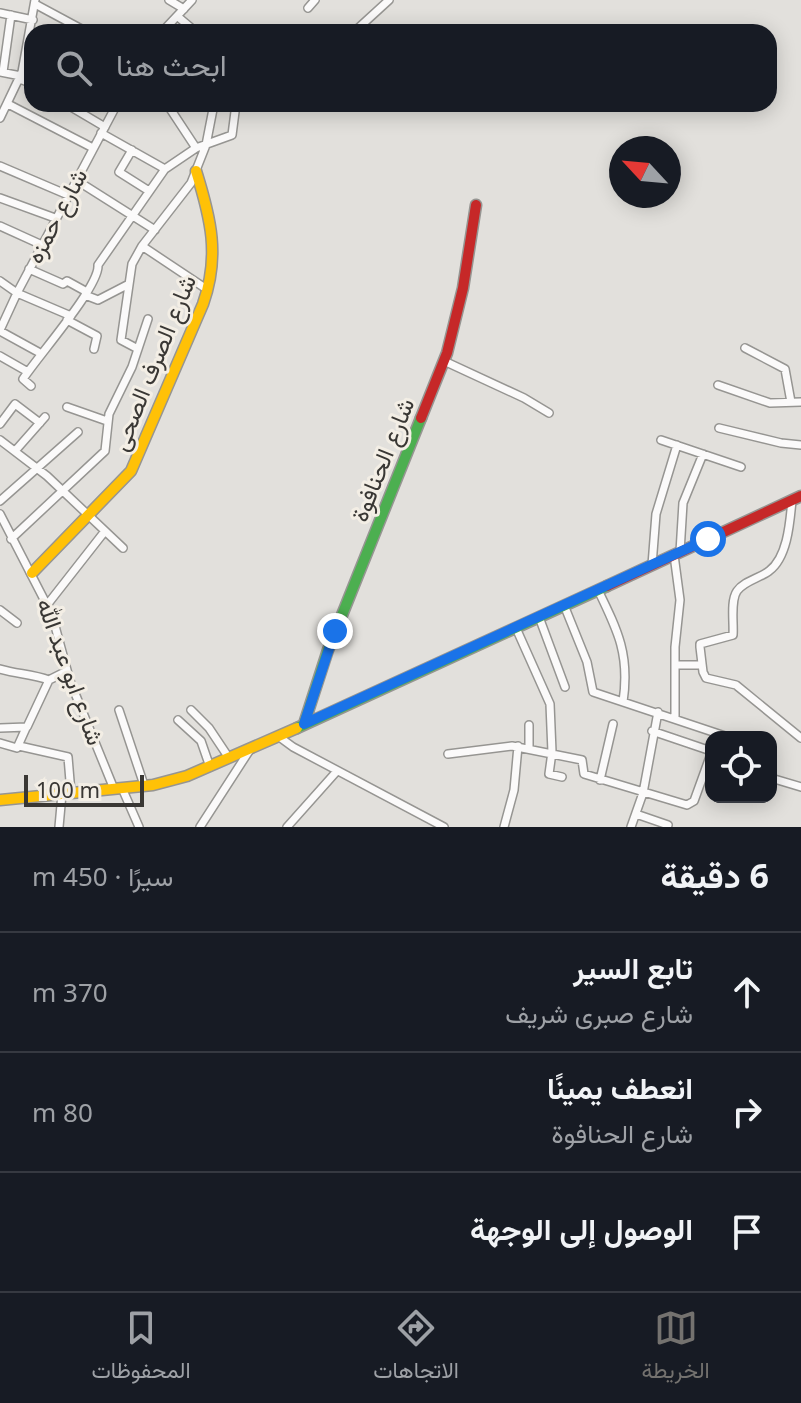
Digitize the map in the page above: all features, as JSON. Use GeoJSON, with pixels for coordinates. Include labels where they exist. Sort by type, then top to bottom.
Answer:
{"type":"FeatureCollection","features":[{"type":"Feature","properties":{"kind":"street"},"geometry":{"type":"LineString","coordinates":[[169,0],[184,9]]}},
{"type":"Feature","properties":{"kind":"street"},"geometry":{"type":"LineString","coordinates":[[170,24],[192,0]]}},
{"type":"Feature","properties":{"kind":"street"},"geometry":{"type":"LineString","coordinates":[[308,8],[315,0]]}},
{"type":"Feature","properties":{"kind":"street"},"geometry":{"type":"LineString","coordinates":[[363,24],[389,0]]}},
{"type":"Feature","properties":{"kind":"street"},"geometry":{"type":"LineString","coordinates":[[33,24],[35,2],[73,24]]}},
{"type":"Feature","properties":{"kind":"street"},"geometry":{"type":"LineString","coordinates":[[0,13],[33,20]]}},
{"type":"Feature","properties":{"kind":"street"},"geometry":{"type":"LineString","coordinates":[[11,15],[3,44],[1,72],[24,79]]}},
{"type":"Feature","properties":{"kind":"street"},"geometry":{"type":"LineString","coordinates":[[177,16],[186,24]]}},
{"type":"Feature","properties":{"kind":"street"},"geometry":{"type":"LineString","coordinates":[[1,115],[24,69]]}},
{"type":"Feature","properties":{"kind":"street"},"geometry":{"type":"LineString","coordinates":[[8,104],[93,148]]}},
{"type":"Feature","properties":{"kind":"street"},"geometry":{"type":"LineString","coordinates":[[77,112],[165,169]]}},
{"type":"Feature","properties":{"kind":"street","name":"شارع حمزه"},"geometry":{"type":"LineString","coordinates":[[0,330],[110,112]]}},
{"type":"Feature","properties":{"kind":"street"},"geometry":{"type":"LineString","coordinates":[[172,112],[196,148]]}},
{"type":"Feature","properties":{"kind":"street"},"geometry":{"type":"LineString","coordinates":[[138,349],[121,341],[132,264],[142,246],[191,183],[206,145],[212,112]]}},
{"type":"Feature","properties":{"kind":"street"},"geometry":{"type":"LineString","coordinates":[[31,386],[23,380],[86,293],[98,274],[98,265],[165,169],[196,148],[232,135],[235,112]]}},
{"type":"Feature","properties":{"kind":"street"},"geometry":{"type":"LineString","coordinates":[[132,150],[119,172],[149,191]]}},
{"type":"Feature","properties":{"kind":"street"},"geometry":{"type":"LineString","coordinates":[[0,166],[68,195]]}},
{"type":"Feature","properties":{"kind":"street","name":"شارع الصرف الصحى"},"geometry":{"type":"LineString","coordinates":[[89,515],[128,476],[208,290],[213,266],[213,241],[196,171]]}},
{"type":"Feature","properties":{"kind":"street"},"geometry":{"type":"LineString","coordinates":[[76,180],[155,230]]}},
{"type":"Feature","properties":{"kind":"street"},"geometry":{"type":"LineString","coordinates":[[0,198],[55,218]]}},
{"type":"Feature","properties":{"kind":"street","name":"شارع الحنافوة"},"geometry":{"type":"LineString","coordinates":[[304,724],[328,650],[444,361],[463,288],[476,205]]}},
{"type":"Feature","properties":{"kind":"street"},"geometry":{"type":"LineString","coordinates":[[0,226],[42,245]]}},
{"type":"Feature","properties":{"kind":"street"},"geometry":{"type":"LineString","coordinates":[[142,246],[208,290]]}},
{"type":"Feature","properties":{"kind":"street"},"geometry":{"type":"LineString","coordinates":[[29,269],[63,284],[67,281],[98,300],[127,285]]}},
{"type":"Feature","properties":{"kind":"street"},"geometry":{"type":"LineString","coordinates":[[0,281],[97,336],[94,349]]}},
{"type":"Feature","properties":{"kind":"street"},"geometry":{"type":"LineString","coordinates":[[0,302],[9,309]]}},
{"type":"Feature","properties":{"kind":"street"},"geometry":{"type":"LineString","coordinates":[[11,539],[105,451],[107,421],[148,319]]}},
{"type":"Feature","properties":{"kind":"street"},"geometry":{"type":"LineString","coordinates":[[0,330],[40,353]]}},
{"type":"Feature","properties":{"kind":"street"},"geometry":{"type":"LineString","coordinates":[[745,348],[785,369],[791,402]]}},
{"type":"Feature","properties":{"kind":"street"},"geometry":{"type":"LineString","coordinates":[[0,356],[28,372]]}},
{"type":"Feature","properties":{"kind":"street"},"geometry":{"type":"LineString","coordinates":[[444,361],[513,392],[549,413]]}},
{"type":"Feature","properties":{"kind":"street"},"geometry":{"type":"LineString","coordinates":[[718,385],[770,403],[801,402]]}},
{"type":"Feature","properties":{"kind":"street"},"geometry":{"type":"LineString","coordinates":[[0,424],[15,404],[42,420],[15,451]]}},
{"type":"Feature","properties":{"kind":"street"},"geometry":{"type":"LineString","coordinates":[[67,407],[107,421]]}},
{"type":"Feature","properties":{"kind":"street"},"geometry":{"type":"LineString","coordinates":[[719,428],[801,445]]}},
{"type":"Feature","properties":{"kind":"street"},"geometry":{"type":"LineString","coordinates":[[0,501],[78,432]]}},
{"type":"Feature","properties":{"kind":"street"},"geometry":{"type":"LineString","coordinates":[[0,440],[37,468],[123,548]]}},
{"type":"Feature","properties":{"kind":"street"},"geometry":{"type":"LineString","coordinates":[[661,440],[741,467]]}},
{"type":"Feature","properties":{"kind":"street"},"geometry":{"type":"LineString","coordinates":[[652,565],[656,514],[677,445]]}},
{"type":"Feature","properties":{"kind":"street"},"geometry":{"type":"LineString","coordinates":[[675,718],[675,641],[680,600],[677,553],[683,503],[703,454]]}},
{"type":"Feature","properties":{"kind":"street"},"geometry":{"type":"LineString","coordinates":[[0,800],[144,785],[178,779],[210,767],[796,498]]}},
{"type":"Feature","properties":{"kind":"street"},"geometry":{"type":"LineString","coordinates":[[796,498],[776,563],[769,571],[741,587],[736,594],[733,634],[700,644],[706,678],[732,683],[801,738]]}},
{"type":"Feature","properties":{"kind":"street","name":"شارع ابو عبد الله"},"geometry":{"type":"LineString","coordinates":[[0,514],[3,529],[32,573],[47,605],[60,637],[67,671],[118,788],[139,827]]}},
{"type":"Feature","properties":{"kind":"street"},"geometry":{"type":"LineString","coordinates":[[32,573],[89,515]]}},
{"type":"Feature","properties":{"kind":"street"},"geometry":{"type":"LineString","coordinates":[[47,605],[105,531]]}},
{"type":"Feature","properties":{"kind":"street"},"geometry":{"type":"LineString","coordinates":[[598,590],[617,628],[624,651],[626,675],[623,702]]}},
{"type":"Feature","properties":{"kind":"street"},"geometry":{"type":"LineString","coordinates":[[564,605],[587,662],[593,692],[711,731]]}},
{"type":"Feature","properties":{"kind":"street"},"geometry":{"type":"LineString","coordinates":[[0,610],[17,623]]}},
{"type":"Feature","properties":{"kind":"street"},"geometry":{"type":"LineString","coordinates":[[539,617],[565,687]]}},
{"type":"Feature","properties":{"kind":"street"},"geometry":{"type":"LineString","coordinates":[[516,628],[550,704],[552,752],[549,774],[562,777]]}},
{"type":"Feature","properties":{"kind":"street"},"geometry":{"type":"LineString","coordinates":[[676,665],[702,665]]}},
{"type":"Feature","properties":{"kind":"street"},"geometry":{"type":"LineString","coordinates":[[0,669],[24,676],[35,674],[49,680]]}},
{"type":"Feature","properties":{"kind":"street"},"geometry":{"type":"LineString","coordinates":[[19,746],[49,680],[67,671]]}},
{"type":"Feature","properties":{"kind":"street"},"geometry":{"type":"LineString","coordinates":[[119,710],[144,785]]}},
{"type":"Feature","properties":{"kind":"street"},"geometry":{"type":"LineString","coordinates":[[191,710],[209,728],[229,758]]}},
{"type":"Feature","properties":{"kind":"street"},"geometry":{"type":"LineString","coordinates":[[631,827],[643,793],[652,731],[658,712]]}},
{"type":"Feature","properties":{"kind":"street"},"geometry":{"type":"LineString","coordinates":[[178,720],[201,741],[210,767]]}},
{"type":"Feature","properties":{"kind":"street"},"geometry":{"type":"LineString","coordinates":[[600,780],[613,724]]}},
{"type":"Feature","properties":{"kind":"street"},"geometry":{"type":"LineString","coordinates":[[529,725],[529,748]]}},
{"type":"Feature","properties":{"kind":"street"},"geometry":{"type":"LineString","coordinates":[[0,728],[26,728]]}},
{"type":"Feature","properties":{"kind":"street"},"geometry":{"type":"LineString","coordinates":[[652,731],[705,751]]}},
{"type":"Feature","properties":{"kind":"street"},"geometry":{"type":"LineString","coordinates":[[278,736],[293,747],[444,827]]}},
{"type":"Feature","properties":{"kind":"street"},"geometry":{"type":"LineString","coordinates":[[0,743],[67,757],[66,793],[59,827]]}},
{"type":"Feature","properties":{"kind":"street"},"geometry":{"type":"LineString","coordinates":[[448,754],[500,746],[552,752],[582,760],[582,773],[600,780],[691,804],[705,768]]}},
{"type":"Feature","properties":{"kind":"street"},"geometry":{"type":"LineString","coordinates":[[504,827],[514,790],[518,746]]}},
{"type":"Feature","properties":{"kind":"street"},"geometry":{"type":"LineString","coordinates":[[200,827],[251,748]]}},
{"type":"Feature","properties":{"kind":"street"},"geometry":{"type":"LineString","coordinates":[[287,827],[337,771]]}},
{"type":"Feature","properties":{"kind":"street"},"geometry":{"type":"LineString","coordinates":[[777,780],[801,787]]}},
{"type":"Feature","properties":{"kind":"street"},"geometry":{"type":"LineString","coordinates":[[636,814],[654,824],[668,825]]}},
{"type":"Feature","properties":{"kind":"traffic: fast"},"geometry":{"type":"LineString","coordinates":[[304,724],[328,650],[421,418]]}},
{"type":"Feature","properties":{"kind":"traffic: fast"},"geometry":{"type":"LineString","coordinates":[[297,728],[607,586]]}},
{"type":"Feature","properties":{"kind":"traffic: slow"},"geometry":{"type":"LineString","coordinates":[[32,573],[131,471],[203,304],[211,270],[212,238],[196,171]]}},
{"type":"Feature","properties":{"kind":"traffic: slow"},"geometry":{"type":"LineString","coordinates":[[0,800],[153,785],[187,776],[297,728]]}},
{"type":"Feature","properties":{"kind":"traffic: jam"},"geometry":{"type":"LineString","coordinates":[[421,418],[447,353],[463,288],[476,205]]}},
{"type":"Feature","properties":{"kind":"traffic: jam"},"geometry":{"type":"LineString","coordinates":[[607,586],[801,496]]}},
{"type":"Feature","properties":{"kind":"route"},"geometry":{"type":"LineString","coordinates":[[335,631],[304,724],[708,539]]}}]}
